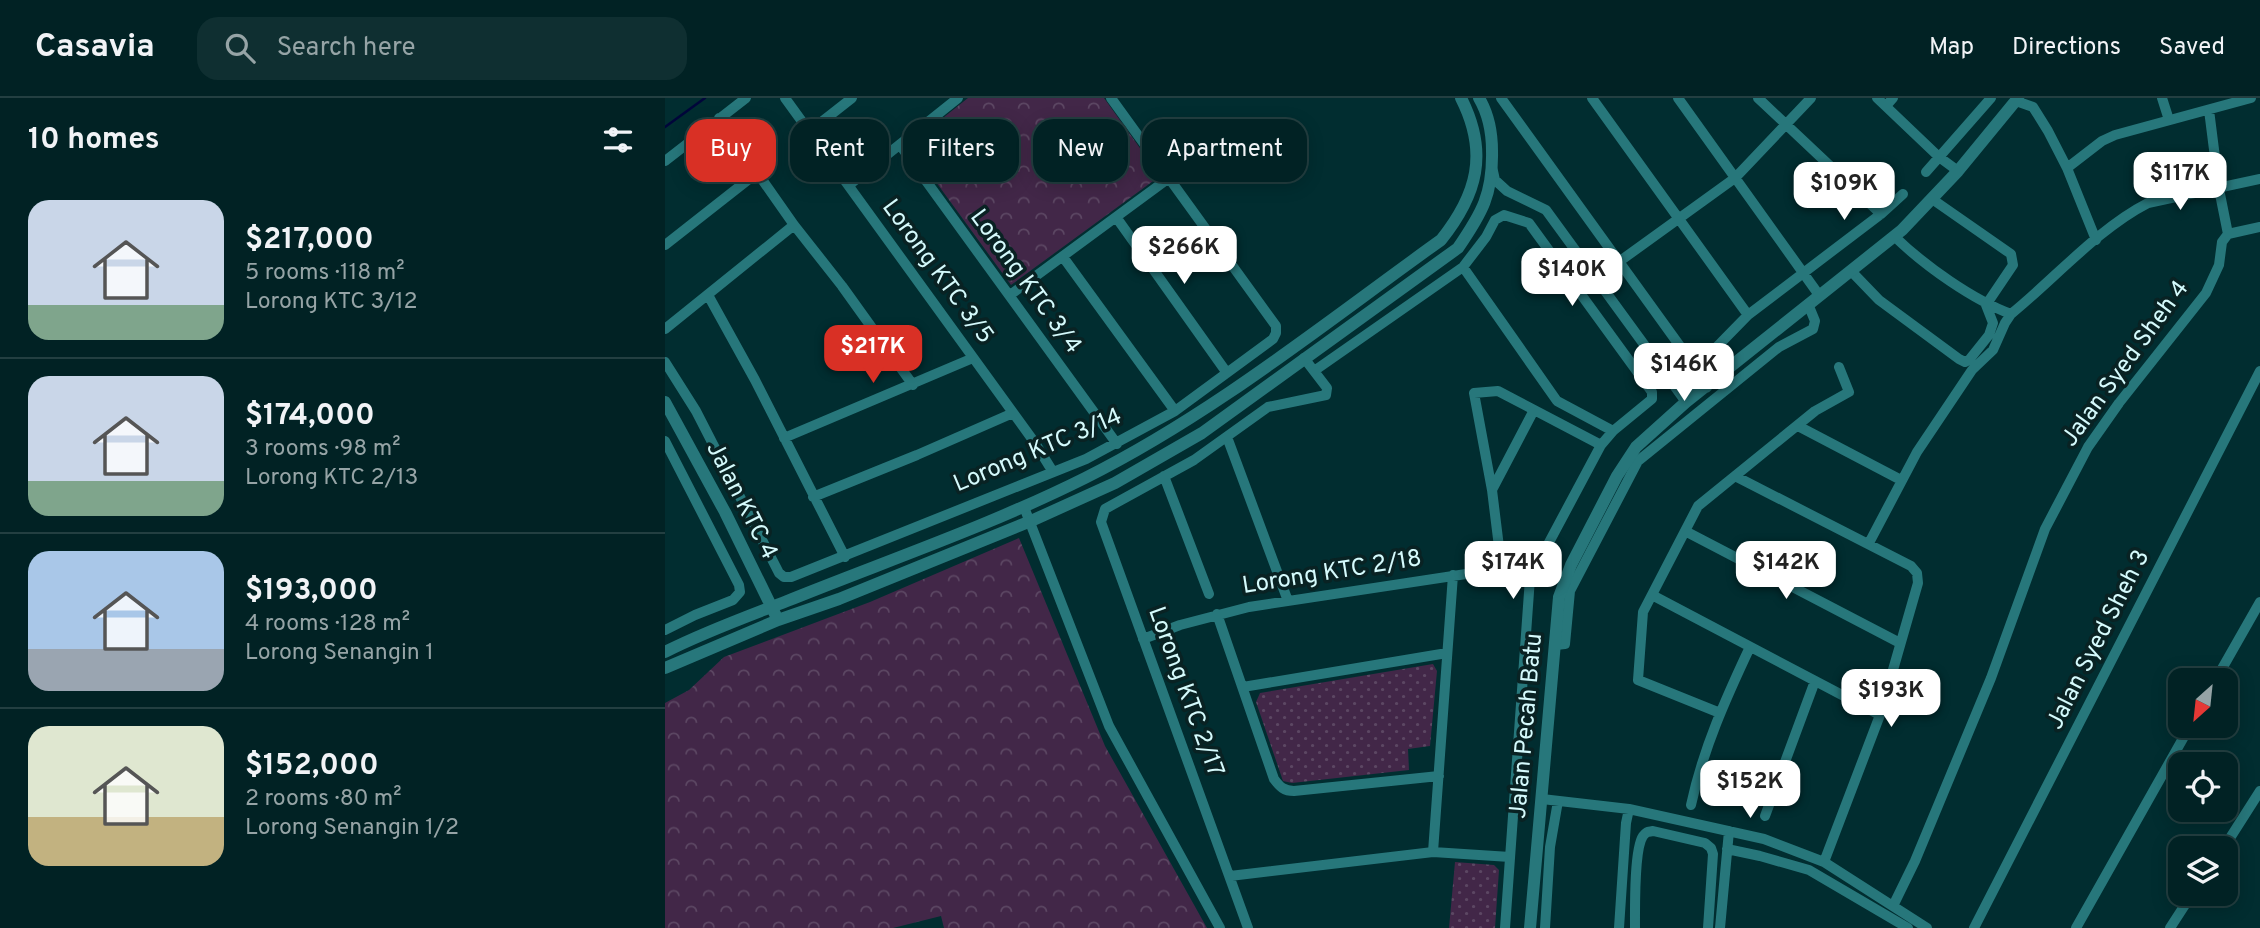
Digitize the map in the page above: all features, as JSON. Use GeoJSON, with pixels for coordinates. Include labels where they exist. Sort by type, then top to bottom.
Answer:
{"type":"FeatureCollection","features":[{"type":"Feature","properties":{"kind":"street"},"geometry":{"type":"LineString","coordinates":[[665,161],[746,98]]}},
{"type":"Feature","properties":{"kind":"street","name":"Lorong KTC 3/5"},"geometry":{"type":"LineString","coordinates":[[785,98],[801,119]]}},
{"type":"Feature","properties":{"kind":"street"},"geometry":{"type":"LineString","coordinates":[[825,119],[852,98]]}},
{"type":"Feature","properties":{"kind":"street"},"geometry":{"type":"LineString","coordinates":[[849,185],[958,98]]}},
{"type":"Feature","properties":{"kind":"street"},"geometry":{"type":"LineString","coordinates":[[1111,98],[1142,141]]}},
{"type":"Feature","properties":{"kind":"street"},"geometry":{"type":"LineString","coordinates":[[665,652],[1024,507],[1086,478],[1170,432],[1291,349],[1441,240],[1466,204],[1476,169],[1473,130],[1461,98]]}},
{"type":"Feature","properties":{"kind":"street"},"geometry":{"type":"LineString","coordinates":[[1479,98],[1489,120],[1495,180],[1507,191],[1546,210],[1686,402]]}},
{"type":"Feature","properties":{"kind":"street"},"geometry":{"type":"LineString","coordinates":[[1501,98],[1691,360],[1696,363],[1702,362],[1748,315],[1881,214],[1903,194]]}},
{"type":"Feature","properties":{"kind":"street"},"geometry":{"type":"LineString","coordinates":[[1592,98],[1748,315]]}},
{"type":"Feature","properties":{"kind":"street"},"geometry":{"type":"LineString","coordinates":[[1678,98],[1819,295]]}},
{"type":"Feature","properties":{"kind":"street"},"geometry":{"type":"LineString","coordinates":[[1758,98],[1881,214]]}},
{"type":"Feature","properties":{"kind":"street"},"geometry":{"type":"LineString","coordinates":[[1620,261],[1735,178],[1811,98]]}},
{"type":"Feature","properties":{"kind":"street"},"geometry":{"type":"LineString","coordinates":[[1877,98],[1890,102],[1940,157],[1958,170]]}},
{"type":"Feature","properties":{"kind":"street"},"geometry":{"type":"LineString","coordinates":[[1926,172],[1991,98]]}},
{"type":"Feature","properties":{"kind":"street"},"geometry":{"type":"LineString","coordinates":[[2162,98],[2169,120]]}},
{"type":"Feature","properties":{"kind":"street"},"geometry":{"type":"LineString","coordinates":[[2067,167],[2110,138],[2251,98]]}},
{"type":"Feature","properties":{"kind":"street"},"geometry":{"type":"LineString","coordinates":[[2017,99],[2034,102],[2067,167],[2097,240]]}},
{"type":"Feature","properties":{"kind":"street","name":"Jalan Pecah Batu"},"geometry":{"type":"LineString","coordinates":[[1530,928],[1559,597],[1565,577],[1617,476],[1636,447],[1686,402],[1895,237],[1958,170],[2017,99]]}},
{"type":"Feature","properties":{"kind":"street"},"geometry":{"type":"LineString","coordinates":[[2209,110],[2228,234],[2260,227]]}},
{"type":"Feature","properties":{"kind":"street","name":"Lorong KTC 3/4"},"geometry":{"type":"LineString","coordinates":[[900,145],[1117,443]]}},
{"type":"Feature","properties":{"kind":"street"},"geometry":{"type":"LineString","coordinates":[[665,668],[778,620],[839,599],[1031,521],[1115,483],[1178,448],[1458,248],[1479,216],[1491,186],[1493,167]]}},
{"type":"Feature","properties":{"kind":"street"},"geometry":{"type":"LineString","coordinates":[[1869,543],[1917,452],[1972,370],[1997,343],[2011,314],[2116,223],[2148,203],[2260,179]]}},
{"type":"Feature","properties":{"kind":"street"},"geometry":{"type":"LineString","coordinates":[[665,245],[745,182]]}},
{"type":"Feature","properties":{"kind":"street"},"geometry":{"type":"LineString","coordinates":[[765,182],[913,385]]}},
{"type":"Feature","properties":{"kind":"street","name":"Lorong KTC 3/5"},"geometry":{"type":"LineString","coordinates":[[847,182],[1013,412],[1053,472]]}},
{"type":"Feature","properties":{"kind":"street"},"geometry":{"type":"LineString","coordinates":[[1010,295],[1164,182]]}},
{"type":"Feature","properties":{"kind":"street","name":"Lorong KTC 3/14"},"geometry":{"type":"LineString","coordinates":[[665,362],[696,411],[779,573],[790,577],[1086,459],[1175,411],[1273,339],[1276,326],[1172,182]]}},
{"type":"Feature","properties":{"kind":"street"},"geometry":{"type":"LineString","coordinates":[[1486,198],[1498,191],[1507,191]]}},
{"type":"Feature","properties":{"kind":"street"},"geometry":{"type":"LineString","coordinates":[[1932,199],[2011,254],[2013,265],[1986,305]]}},
{"type":"Feature","properties":{"kind":"street"},"geometry":{"type":"LineString","coordinates":[[1314,371],[1463,267],[1486,237],[1495,220],[1504,215],[1529,223],[1652,392],[1652,399],[1613,431],[1601,445],[1530,578],[1505,928]]}},
{"type":"Feature","properties":{"kind":"street"},"geometry":{"type":"LineString","coordinates":[[1116,217],[1227,373]]}},
{"type":"Feature","properties":{"kind":"street"},"geometry":{"type":"LineString","coordinates":[[665,329],[794,225]]}},
{"type":"Feature","properties":{"kind":"street","name":"Jalan Syed Sheh 4"},"geometry":{"type":"LineString","coordinates":[[1893,906],[1915,861],[1991,678],[2045,529],[2088,447],[2119,403],[2207,293],[2219,265],[2222,242],[2228,234]]}},
{"type":"Feature","properties":{"kind":"street"},"geometry":{"type":"LineString","coordinates":[[1895,237],[1908,250],[1986,305],[2011,314]]}},
{"type":"Feature","properties":{"kind":"street"},"geometry":{"type":"LineString","coordinates":[[1063,257],[1175,411]]}},
{"type":"Feature","properties":{"kind":"street"},"geometry":{"type":"LineString","coordinates":[[1463,267],[1557,401],[1613,431]]}},
{"type":"Feature","properties":{"kind":"street"},"geometry":{"type":"LineString","coordinates":[[1852,272],[1879,300],[1965,362],[1989,335],[1993,323],[1986,305]]}},
{"type":"Feature","properties":{"kind":"street"},"geometry":{"type":"LineString","coordinates":[[708,295],[845,557]]}},
{"type":"Feature","properties":{"kind":"street"},"geometry":{"type":"LineString","coordinates":[[1556,645],[1565,644],[1572,586],[1638,461],[1779,348],[1813,329],[1815,321],[1808,304]]}},
{"type":"Feature","properties":{"kind":"street"},"geometry":{"type":"LineString","coordinates":[[784,438],[973,358]]}},
{"type":"Feature","properties":{"kind":"street"},"geometry":{"type":"LineString","coordinates":[[1209,594],[1164,476],[1194,460],[1268,407],[1327,396],[1327,388],[1304,358]]}},
{"type":"Feature","properties":{"kind":"street"},"geometry":{"type":"LineString","coordinates":[[1720,713],[1638,680],[1643,612],[1698,506],[1815,411],[1849,392],[1839,367]]}},
{"type":"Feature","properties":{"kind":"street","name":"Jalan Syed Sheh 3"},"geometry":{"type":"LineString","coordinates":[[1974,928],[2260,372]]}},
{"type":"Feature","properties":{"kind":"street"},"geometry":{"type":"LineString","coordinates":[[1669,380],[1681,385],[1706,387]]}},
{"type":"Feature","properties":{"kind":"street"},"geometry":{"type":"LineString","coordinates":[[1499,569],[1500,555],[1492,491],[1474,393],[1498,391],[1601,445]]}},
{"type":"Feature","properties":{"kind":"street","name":"Jalan KTC 4"},"geometry":{"type":"LineString","coordinates":[[666,405],[725,512],[778,620]]}},
{"type":"Feature","properties":{"kind":"street"},"geometry":{"type":"LineString","coordinates":[[1492,491],[1534,410]]}},
{"type":"Feature","properties":{"kind":"street"},"geometry":{"type":"LineString","coordinates":[[813,497],[1013,412]]}},
{"type":"Feature","properties":{"kind":"street"},"geometry":{"type":"LineString","coordinates":[[1798,426],[1901,480]]}},
{"type":"Feature","properties":{"kind":"street"},"geometry":{"type":"LineString","coordinates":[[1227,437],[1288,601]]}},
{"type":"Feature","properties":{"kind":"street"},"geometry":{"type":"LineString","coordinates":[[665,441],[739,585],[738,597],[665,630]]}},
{"type":"Feature","properties":{"kind":"street","name":"Lorong KTC 2/17"},"geometry":{"type":"LineString","coordinates":[[1164,476],[1105,509],[1101,522],[1248,928]]}},
{"type":"Feature","properties":{"kind":"street"},"geometry":{"type":"LineString","coordinates":[[1735,476],[1869,543],[1911,566],[1917,573],[1918,583],[1880,715],[1824,862]]}},
{"type":"Feature","properties":{"kind":"street"},"geometry":{"type":"LineString","coordinates":[[1024,507],[1109,726],[1220,928]]}},
{"type":"Feature","properties":{"kind":"street"},"geometry":{"type":"LineString","coordinates":[[1685,531],[1901,643]]}},
{"type":"Feature","properties":{"kind":"street","name":"Lorong KTC 2/18"},"geometry":{"type":"LineString","coordinates":[[1143,639],[1217,614],[1288,601],[1499,569],[1530,578]]}},
{"type":"Feature","properties":{"kind":"street"},"geometry":{"type":"LineString","coordinates":[[1433,852],[1453,575]]}},
{"type":"Feature","properties":{"kind":"street"},"geometry":{"type":"LineString","coordinates":[[1652,595],[1880,715]]}},
{"type":"Feature","properties":{"kind":"street"},"geometry":{"type":"LineString","coordinates":[[2222,668],[2260,602]]}},
{"type":"Feature","properties":{"kind":"street"},"geometry":{"type":"LineString","coordinates":[[1217,614],[1275,779],[1287,791],[1439,776]]}},
{"type":"Feature","properties":{"kind":"street"},"geometry":{"type":"LineString","coordinates":[[1691,805],[1698,774],[1720,713],[1750,647]]}},
{"type":"Feature","properties":{"kind":"street"},"geometry":{"type":"LineString","coordinates":[[1243,687],[1447,653]]}},
{"type":"Feature","properties":{"kind":"street"},"geometry":{"type":"LineString","coordinates":[[1765,816],[1815,681]]}},
{"type":"Feature","properties":{"kind":"street"},"geometry":{"type":"LineString","coordinates":[[2076,928],[2183,738]]}},
{"type":"Feature","properties":{"kind":"street"},"geometry":{"type":"LineString","coordinates":[[2232,836],[2259,795]]}},
{"type":"Feature","properties":{"kind":"street"},"geometry":{"type":"LineString","coordinates":[[1542,799],[1629,809],[1763,839],[1824,862],[1927,928]]}},
{"type":"Feature","properties":{"kind":"street"},"geometry":{"type":"LineString","coordinates":[[1545,928],[1557,801]]}},
{"type":"Feature","properties":{"kind":"street"},"geometry":{"type":"LineString","coordinates":[[1619,928],[1629,809]]}},
{"type":"Feature","properties":{"kind":"street"},"geometry":{"type":"LineString","coordinates":[[1635,928],[1637,866],[1641,841],[1647,832],[1653,831],[1705,843],[1711,848],[1713,854],[1708,928]]}},
{"type":"Feature","properties":{"kind":"street"},"geometry":{"type":"LineString","coordinates":[[1720,928],[1729,831]]}},
{"type":"Feature","properties":{"kind":"street"},"geometry":{"type":"LineString","coordinates":[[1727,849],[1809,870],[1908,928]]}},
{"type":"Feature","properties":{"kind":"street"},"geometry":{"type":"LineString","coordinates":[[1230,876],[1433,852],[1510,857]]}},
{"type":"Feature","properties":{"kind":"street"},"geometry":{"type":"LineString","coordinates":[[1624,866],[1637,866]]}},
{"type":"Feature","properties":{"kind":"street"},"geometry":{"type":"LineString","coordinates":[[1711,880],[1724,880]]}},
{"type":"Feature","properties":{"kind":"street"},"geometry":{"type":"LineString","coordinates":[[2169,928],[2184,906]]}},
{"type":"Feature","properties":{"kind":"green space"},"geometry":{"type":"Polygon","coordinates":[[[968,98],[1104,98],[1119,119],[1033,119],[1033,182],[1128,182],[1128,131],[1142,151],[1142,182],[1152,182],[1011,285],[936,182],[1019,182],[1019,119],[942,119],[968,98]]]}},
{"type":"Feature","properties":{"kind":"green space"},"geometry":{"type":"Polygon","coordinates":[[[1019,538],[1105,746],[1207,928],[944,928],[941,916],[893,928],[665,928],[665,703],[689,690],[724,657],[870,602],[1019,538]]]}},
{"type":"Feature","properties":{"kind":"green space"},"geometry":{"type":"Polygon","coordinates":[[[1433,664],[1437,671],[1430,746],[1408,749],[1409,770],[1292,783],[1283,781],[1256,702],[1260,693],[1433,664]]]}},
{"type":"Feature","properties":{"kind":"green space"},"geometry":{"type":"Polygon","coordinates":[[[1455,862],[1494,865],[1499,870],[1495,928],[1449,928],[1455,862]]]}},
{"type":"Feature","properties":{"kind":"waterway"},"geometry":{"type":"LineString","coordinates":[[665,127],[705,98]]}}]}
